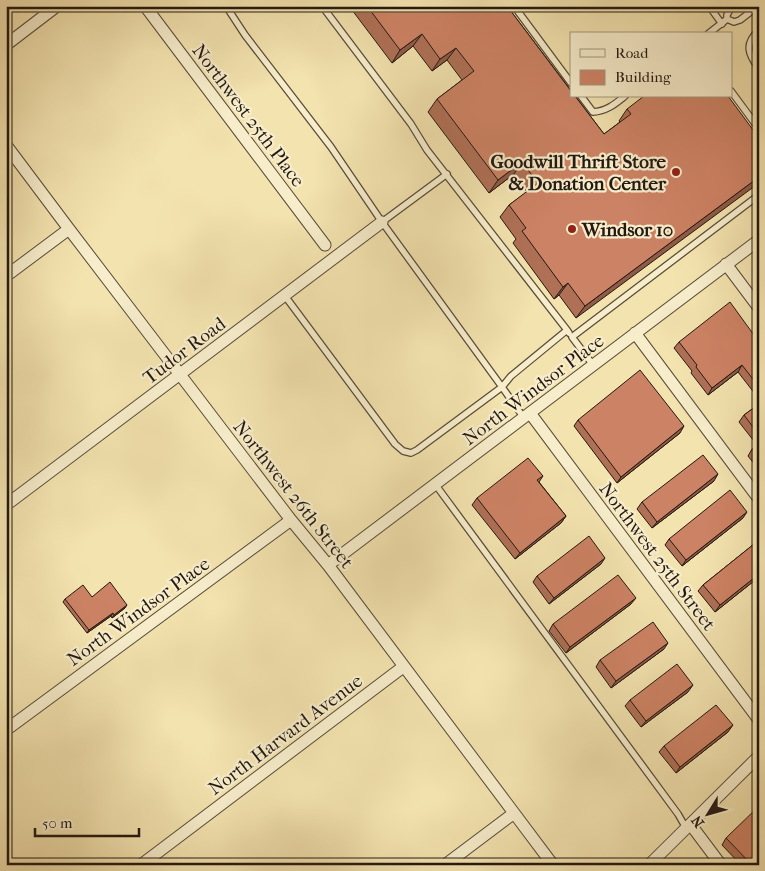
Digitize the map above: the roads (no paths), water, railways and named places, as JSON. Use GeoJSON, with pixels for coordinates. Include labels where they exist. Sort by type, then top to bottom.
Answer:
{"type":"FeatureCollection","features":[{"type":"Feature","properties":{"kind":"street","name":"Northwest 25th Place"},"geometry":{"type":"LineString","coordinates":[[145,6],[325,245]]}},
{"type":"Feature","properties":{"kind":"street"},"geometry":{"type":"LineString","coordinates":[[6,45],[55,8]]}},
{"type":"Feature","properties":{"kind":"street","name":"Northwest 26th Street"},"geometry":{"type":"LineString","coordinates":[[6,145],[291,520],[328,565],[553,865]]}},
{"type":"Feature","properties":{"kind":"street","name":"Tudor Road"},"geometry":{"type":"LineString","coordinates":[[6,505],[382,222]]}},
{"type":"Feature","properties":{"kind":"street"},"geometry":{"type":"LineString","coordinates":[[6,276],[69,229]]}},
{"type":"Feature","properties":{"kind":"street","name":"North Windsor Place"},"geometry":{"type":"LineString","coordinates":[[328,565],[759,240]]}},
{"type":"Feature","properties":{"kind":"street"},"geometry":{"type":"LineString","coordinates":[[726,264],[759,308]]}},
{"type":"Feature","properties":{"kind":"street"},"geometry":{"type":"LineString","coordinates":[[635,333],[759,500]]}},
{"type":"Feature","properties":{"kind":"street","name":"Northwest 25th Street"},"geometry":{"type":"LineString","coordinates":[[527,416],[759,720]]}},
{"type":"Feature","properties":{"kind":"street","name":"North Windsor Place"},"geometry":{"type":"LineString","coordinates":[[6,730],[291,520]]}},
{"type":"Feature","properties":{"kind":"street","name":"North Harvard Avenue"},"geometry":{"type":"LineString","coordinates":[[141,865],[403,667]]}},
{"type":"Feature","properties":{"kind":"street"},"geometry":{"type":"LineString","coordinates":[[649,865],[759,756]]}},
{"type":"Feature","properties":{"kind":"street"},"geometry":{"type":"LineString","coordinates":[[445,865],[514,813]]}},
{"type":"Feature","properties":{"kind":"street"},"geometry":{"type":"LineString","coordinates":[[689,827],[721,865]]}},
{"type":"Feature","properties":{"kind":"lane"},"geometry":{"type":"LineString","coordinates":[[226,6],[250,42],[332,147],[382,222],[502,387],[527,416]]}},
{"type":"Feature","properties":{"kind":"lane"},"geometry":{"type":"LineString","coordinates":[[322,6],[406,118],[427,150],[593,365]]}},
{"type":"Feature","properties":{"kind":"lane"},"geometry":{"type":"LineString","coordinates":[[514,6],[570,82]]}},
{"type":"Feature","properties":{"kind":"lane"},"geometry":{"type":"LineString","coordinates":[[709,6],[724,22],[740,20],[758,6]]}},
{"type":"Feature","properties":{"kind":"lane"},"geometry":{"type":"LineString","coordinates":[[711,32],[724,22],[732,6]]}},
{"type":"Feature","properties":{"kind":"lane"},"geometry":{"type":"LineString","coordinates":[[759,30],[749,46],[749,56],[759,68]]}},
{"type":"Feature","properties":{"kind":"lane"},"geometry":{"type":"LineString","coordinates":[[732,92],[759,129]]}},
{"type":"Feature","properties":{"kind":"lane"},"geometry":{"type":"LineString","coordinates":[[582,98],[593,112],[602,112],[623,98]]}},
{"type":"Feature","properties":{"kind":"lane"},"geometry":{"type":"LineString","coordinates":[[382,222],[447,174]]}},
{"type":"Feature","properties":{"kind":"lane"},"geometry":{"type":"LineString","coordinates":[[572,337],[759,195]]}},
{"type":"Feature","properties":{"kind":"lane"},"geometry":{"type":"LineString","coordinates":[[285,296],[395,444],[403,451],[411,453],[502,387],[511,376],[567,330]]}},
{"type":"Feature","properties":{"kind":"lane"},"geometry":{"type":"LineString","coordinates":[[435,484],[689,827]]}},
{"type":"Feature","properties":{"kind":"place","name":"Goodwill Thrift Store & Donation Center"},"geometry":{"type":"Point","coordinates":[676,172]}},
{"type":"Feature","properties":{"kind":"place","name":"Windsor 10"},"geometry":{"type":"Point","coordinates":[572,229]}}]}
